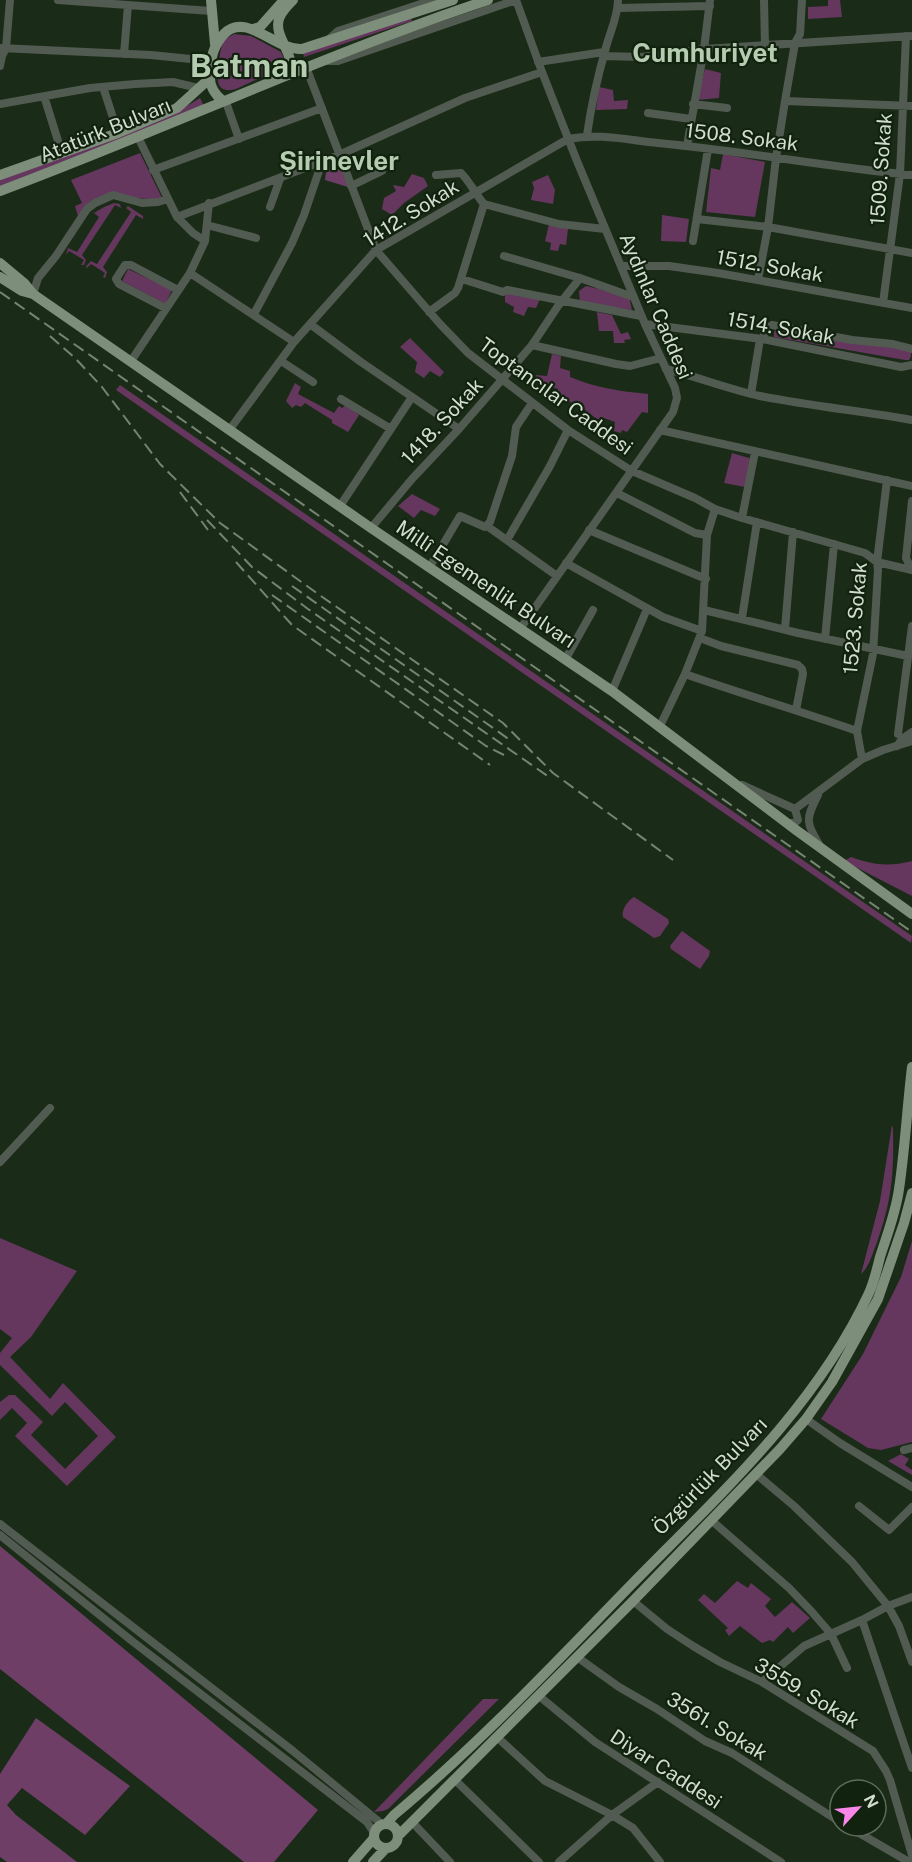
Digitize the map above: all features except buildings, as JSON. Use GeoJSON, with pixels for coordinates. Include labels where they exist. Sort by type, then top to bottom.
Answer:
{"type":"FeatureCollection","features":[{"type":"Feature","properties":{"kind":"main road"},"geometry":{"type":"LineString","coordinates":[[253,29],[260,27],[284,0]]}},
{"type":"Feature","properties":{"kind":"main road"},"geometry":{"type":"LineString","coordinates":[[288,74],[291,62],[279,29],[279,20],[293,0]]}},
{"type":"Feature","properties":{"kind":"main road"},"geometry":{"type":"LineString","coordinates":[[215,45],[229,29],[239,26],[253,29],[286,47],[296,49],[325,42],[453,0]]}},
{"type":"Feature","properties":{"kind":"main road"},"geometry":{"type":"LineString","coordinates":[[211,6],[215,45],[210,61],[209,79],[215,94],[223,100],[288,74],[308,71],[320,61],[416,24],[488,0]]}},
{"type":"Feature","properties":{"kind":"main road"},"geometry":{"type":"LineString","coordinates":[[279,29],[292,43],[306,47]]}},
{"type":"Feature","properties":{"kind":"main road","name":"Atatürk Bulvarı"},"geometry":{"type":"LineString","coordinates":[[0,175],[118,133],[177,108],[209,79]]}},
{"type":"Feature","properties":{"kind":"main road","name":"Atatürk Bulvarı"},"geometry":{"type":"LineString","coordinates":[[0,191],[138,137],[223,100]]}},
{"type":"Feature","properties":{"kind":"main road"},"geometry":{"type":"LineString","coordinates":[[0,263],[24,283],[33,294]]}},
{"type":"Feature","properties":{"kind":"main road"},"geometry":{"type":"LineString","coordinates":[[0,277],[22,291],[33,294]]}},
{"type":"Feature","properties":{"kind":"main road","name":"Millî Egemenlik Bulvarı"},"geometry":{"type":"LineString","coordinates":[[33,294],[429,568],[612,691],[787,823],[906,906],[912,914]]}},
{"type":"Feature","properties":{"kind":"main road","name":"Özgürlük Bulvarı"},"geometry":{"type":"LineString","coordinates":[[385,1825],[454,1763],[527,1692],[751,1462],[789,1419],[853,1325],[870,1291],[899,1191],[909,1119],[912,1067]]}},
{"type":"Feature","properties":{"kind":"main road","name":"Özgürlük Bulvarı"},"geometry":{"type":"LineString","coordinates":[[398,1836],[633,1601],[780,1449],[806,1419],[832,1382],[878,1299],[908,1225],[912,1193]]}},
{"type":"Feature","properties":{"kind":"main road"},"geometry":{"type":"LineString","coordinates":[[353,1862],[374,1836],[377,1828],[385,1825],[396,1829],[398,1836],[394,1846],[386,1848],[373,1862]]}},
{"type":"Feature","properties":{"kind":"main road"},"geometry":{"type":"LineString","coordinates":[[374,1836],[377,1844],[386,1848]]}},
{"type":"Feature","properties":{"kind":"street"},"geometry":{"type":"LineString","coordinates":[[0,66],[10,0]]}},
{"type":"Feature","properties":{"kind":"street"},"geometry":{"type":"LineString","coordinates":[[58,0],[211,6]]}},
{"type":"Feature","properties":{"kind":"street"},"geometry":{"type":"LineString","coordinates":[[325,42],[338,31],[433,0]]}},
{"type":"Feature","properties":{"kind":"street"},"geometry":{"type":"LineString","coordinates":[[320,61],[338,61],[516,0]]}},
{"type":"Feature","properties":{"kind":"street","name":"Aydınlar Caddesi"},"geometry":{"type":"LineString","coordinates":[[516,0],[568,138],[633,297],[675,388],[676,398],[673,412],[520,629]]}},
{"type":"Feature","properties":{"kind":"street"},"geometry":{"type":"LineString","coordinates":[[764,0],[765,46]]}},
{"type":"Feature","properties":{"kind":"street"},"geometry":{"type":"LineString","coordinates":[[758,280],[768,227],[785,101],[795,43],[800,34],[802,0]]}},
{"type":"Feature","properties":{"kind":"street"},"geometry":{"type":"LineString","coordinates":[[586,135],[591,106],[618,4],[710,3],[687,146]]}},
{"type":"Feature","properties":{"kind":"street"},"geometry":{"type":"LineString","coordinates":[[124,54],[128,4]]}},
{"type":"Feature","properties":{"kind":"street"},"geometry":{"type":"LineString","coordinates":[[538,62],[604,54],[642,57],[704,49],[909,36]]}},
{"type":"Feature","properties":{"kind":"street","name":"1509. Sokak"},"geometry":{"type":"LineString","coordinates":[[883,303],[900,174],[902,105],[909,36]]}},
{"type":"Feature","properties":{"kind":"street"},"geometry":{"type":"LineString","coordinates":[[3,48],[182,57],[210,61]]}},
{"type":"Feature","properties":{"kind":"street","name":"Toptancılar Caddesi"},"geometry":{"type":"LineString","coordinates":[[308,71],[376,250],[468,353],[568,430],[632,471],[695,498],[714,509],[865,553],[877,562],[912,570]]}},
{"type":"Feature","properties":{"kind":"street"},"geometry":{"type":"LineString","coordinates":[[177,217],[339,155],[465,98],[542,72]]}},
{"type":"Feature","properties":{"kind":"street"},"geometry":{"type":"LineString","coordinates":[[0,104],[104,87],[173,81],[198,88]]}},
{"type":"Feature","properties":{"kind":"street"},"geometry":{"type":"LineString","coordinates":[[104,87],[118,133]]}},
{"type":"Feature","properties":{"kind":"street"},"geometry":{"type":"LineString","coordinates":[[44,96],[59,144]]}},
{"type":"Feature","properties":{"kind":"street"},"geometry":{"type":"LineString","coordinates":[[223,100],[230,112],[239,139]]}},
{"type":"Feature","properties":{"kind":"street"},"geometry":{"type":"LineString","coordinates":[[785,101],[912,106]]}},
{"type":"Feature","properties":{"kind":"street"},"geometry":{"type":"LineString","coordinates":[[693,104],[727,108]]}},
{"type":"Feature","properties":{"kind":"street"},"geometry":{"type":"LineString","coordinates":[[153,170],[322,108]]}},
{"type":"Feature","properties":{"kind":"street"},"geometry":{"type":"LineString","coordinates":[[648,113],[691,119]]}},
{"type":"Feature","properties":{"kind":"street","name":"1508. Sokak"},"geometry":{"type":"LineString","coordinates":[[568,138],[604,135],[632,141],[912,175]]}},
{"type":"Feature","properties":{"kind":"street"},"geometry":{"type":"LineString","coordinates":[[138,137],[177,217],[205,241]]}},
{"type":"Feature","properties":{"kind":"street","name":"1412. Sokak"},"geometry":{"type":"LineString","coordinates":[[230,429],[294,342],[376,250],[568,138]]}},
{"type":"Feature","properties":{"kind":"street"},"geometry":{"type":"LineString","coordinates":[[693,242],[708,149]]}},
{"type":"Feature","properties":{"kind":"street"},"geometry":{"type":"LineString","coordinates":[[254,314],[292,243],[322,162]]}},
{"type":"Feature","properties":{"kind":"street"},"geometry":{"type":"LineString","coordinates":[[351,186],[382,171]]}},
{"type":"Feature","properties":{"kind":"street"},"geometry":{"type":"LineString","coordinates":[[436,175],[461,173],[468,180],[473,193],[484,204],[559,224],[605,229]]}},
{"type":"Feature","properties":{"kind":"street"},"geometry":{"type":"LineString","coordinates":[[270,207],[280,179]]}},
{"type":"Feature","properties":{"kind":"street"},"geometry":{"type":"LineString","coordinates":[[33,294],[38,278],[56,256],[87,209],[95,203],[112,195],[142,202],[158,202],[168,199]]}},
{"type":"Feature","properties":{"kind":"street"},"geometry":{"type":"LineString","coordinates":[[131,362],[190,273],[205,241],[209,203]]}},
{"type":"Feature","properties":{"kind":"street"},"geometry":{"type":"LineString","coordinates":[[429,312],[455,292],[462,279],[484,204]]}},
{"type":"Feature","properties":{"kind":"street"},"geometry":{"type":"LineString","coordinates":[[697,219],[768,227],[912,253]]}},
{"type":"Feature","properties":{"kind":"street"},"geometry":{"type":"LineString","coordinates":[[207,225],[256,238]]}},
{"type":"Feature","properties":{"kind":"street"},"geometry":{"type":"LineString","coordinates":[[504,256],[580,278],[633,297]]}},
{"type":"Feature","properties":{"kind":"street"},"geometry":{"type":"LineString","coordinates":[[165,308],[119,284],[116,279],[119,272],[125,265],[131,266],[178,290]]}},
{"type":"Feature","properties":{"kind":"street","name":"1512. Sokak"},"geometry":{"type":"LineString","coordinates":[[621,266],[669,266],[912,308]]}},
{"type":"Feature","properties":{"kind":"street"},"geometry":{"type":"LineString","coordinates":[[190,273],[294,342]]}},
{"type":"Feature","properties":{"kind":"street","name":"1418. Sokak"},"geometry":{"type":"LineString","coordinates":[[371,528],[411,479],[502,381],[532,345],[562,300],[580,278]]}},
{"type":"Feature","properties":{"kind":"street","name":"1514. Sokak"},"geometry":{"type":"LineString","coordinates":[[462,279],[503,291],[562,300],[643,320],[761,339],[901,367],[912,365]]}},
{"type":"Feature","properties":{"kind":"street"},"geometry":{"type":"LineString","coordinates":[[310,324],[459,429]]}},
{"type":"Feature","properties":{"kind":"street"},"geometry":{"type":"LineString","coordinates":[[751,394],[761,339],[767,329],[772,326],[912,349]]}},
{"type":"Feature","properties":{"kind":"street"},"geometry":{"type":"LineString","coordinates":[[532,345],[630,366],[661,358]]}},
{"type":"Feature","properties":{"kind":"street"},"geometry":{"type":"LineString","coordinates":[[281,361],[313,382]]}},
{"type":"Feature","properties":{"kind":"street"},"geometry":{"type":"LineString","coordinates":[[666,369],[751,394],[912,420]]}},
{"type":"Feature","properties":{"kind":"street"},"geometry":{"type":"LineString","coordinates":[[340,506],[412,397]]}},
{"type":"Feature","properties":{"kind":"street"},"geometry":{"type":"LineString","coordinates":[[341,399],[392,429]]}},
{"type":"Feature","properties":{"kind":"street"},"geometry":{"type":"LineString","coordinates":[[487,526],[512,456],[516,427],[532,403]]}},
{"type":"Feature","properties":{"kind":"street"},"geometry":{"type":"LineString","coordinates":[[507,540],[568,430]]}},
{"type":"Feature","properties":{"kind":"street"},"geometry":{"type":"LineString","coordinates":[[660,430],[912,486]]}},
{"type":"Feature","properties":{"kind":"street"},"geometry":{"type":"LineString","coordinates":[[742,518],[754,452]]}},
{"type":"Feature","properties":{"kind":"street","name":"1523. Sokak"},"geometry":{"type":"LineString","coordinates":[[862,759],[857,730],[873,649],[877,562],[887,480]]}},
{"type":"Feature","properties":{"kind":"street"},"geometry":{"type":"LineString","coordinates":[[617,493],[695,533],[707,535]]}},
{"type":"Feature","properties":{"kind":"street"},"geometry":{"type":"LineString","coordinates":[[912,501],[906,558],[912,570]]}},
{"type":"Feature","properties":{"kind":"street"},"geometry":{"type":"LineString","coordinates":[[660,726],[686,674],[701,635],[707,535],[714,509]]}},
{"type":"Feature","properties":{"kind":"street"},"geometry":{"type":"LineString","coordinates":[[429,568],[460,516],[487,526],[557,576]]}},
{"type":"Feature","properties":{"kind":"street"},"geometry":{"type":"LineString","coordinates":[[742,618],[757,522]]}},
{"type":"Feature","properties":{"kind":"street"},"geometry":{"type":"LineString","coordinates":[[590,530],[706,579]]}},
{"type":"Feature","properties":{"kind":"street"},"geometry":{"type":"LineString","coordinates":[[785,630],[793,532]]}},
{"type":"Feature","properties":{"kind":"street"},"geometry":{"type":"LineString","coordinates":[[825,639],[834,544]]}},
{"type":"Feature","properties":{"kind":"street"},"geometry":{"type":"LineString","coordinates":[[566,563],[647,609],[721,646],[798,665],[803,674],[796,710]]}},
{"type":"Feature","properties":{"kind":"street"},"geometry":{"type":"LineString","coordinates":[[612,691],[647,609]]}},
{"type":"Feature","properties":{"kind":"street"},"geometry":{"type":"LineString","coordinates":[[565,660],[593,610]]}},
{"type":"Feature","properties":{"kind":"street"},"geometry":{"type":"LineString","coordinates":[[704,610],[908,656]]}},
{"type":"Feature","properties":{"kind":"street"},"geometry":{"type":"LineString","coordinates":[[898,734],[912,626]]}},
{"type":"Feature","properties":{"kind":"street"},"geometry":{"type":"LineString","coordinates":[[686,674],[857,730]]}},
{"type":"Feature","properties":{"kind":"street"},"geometry":{"type":"LineString","coordinates":[[897,746],[912,732]]}},
{"type":"Feature","properties":{"kind":"street"},"geometry":{"type":"LineString","coordinates":[[795,809],[862,759],[912,741]]}},
{"type":"Feature","properties":{"kind":"street"},"geometry":{"type":"LineString","coordinates":[[733,781],[795,809]]}},
{"type":"Feature","properties":{"kind":"street"},"geometry":{"type":"LineString","coordinates":[[819,792],[807,819],[821,847]]}},
{"type":"Feature","properties":{"kind":"street"},"geometry":{"type":"LineString","coordinates":[[787,823],[795,823],[798,820],[795,809]]}},
{"type":"Feature","properties":{"kind":"street"},"geometry":{"type":"LineString","coordinates":[[0,1162],[50,1108]]}},
{"type":"Feature","properties":{"kind":"street"},"geometry":{"type":"LineString","coordinates":[[806,1419],[840,1443],[912,1487]]}},
{"type":"Feature","properties":{"kind":"street"},"geometry":{"type":"LineString","coordinates":[[756,1474],[794,1506],[852,1562],[888,1606],[912,1662]]}},
{"type":"Feature","properties":{"kind":"street"},"geometry":{"type":"LineString","coordinates":[[859,1506],[889,1530],[912,1507]]}},
{"type":"Feature","properties":{"kind":"street"},"geometry":{"type":"LineString","coordinates":[[711,1520],[789,1588],[831,1634],[847,1668]]}},
{"type":"Feature","properties":{"kind":"street"},"geometry":{"type":"LineString","coordinates":[[0,1524],[385,1825]]}},
{"type":"Feature","properties":{"kind":"street"},"geometry":{"type":"LineString","coordinates":[[0,1535],[132,1641],[367,1822],[374,1836]]}},
{"type":"Feature","properties":{"kind":"street"},"geometry":{"type":"LineString","coordinates":[[762,1682],[804,1646],[912,1597]]}},
{"type":"Feature","properties":{"kind":"street","name":"3559. Sokak"},"geometry":{"type":"LineString","coordinates":[[633,1601],[667,1629],[711,1657],[762,1682],[873,1751],[890,1780],[912,1855]]}},
{"type":"Feature","properties":{"kind":"street"},"geometry":{"type":"LineString","coordinates":[[862,1620],[912,1768]]}},
{"type":"Feature","properties":{"kind":"street","name":"3561. Sokak"},"geometry":{"type":"LineString","coordinates":[[577,1657],[619,1687],[705,1741],[732,1753],[828,1814]]}},
{"type":"Feature","properties":{"kind":"street","name":"Diyar Caddesi"},"geometry":{"type":"LineString","coordinates":[[539,1696],[595,1742],[780,1862]]}},
{"type":"Feature","properties":{"kind":"street"},"geometry":{"type":"LineString","coordinates":[[498,1738],[545,1781],[633,1828],[660,1862]]}},
{"type":"Feature","properties":{"kind":"street"},"geometry":{"type":"LineString","coordinates":[[455,1779],[539,1862]]}},
{"type":"Feature","properties":{"kind":"street"},"geometry":{"type":"LineString","coordinates":[[560,1862],[612,1815],[658,1782]]}},
{"type":"Feature","properties":{"kind":"street"},"geometry":{"type":"LineString","coordinates":[[412,1822],[450,1862]]}},
{"type":"Feature","properties":{"kind":"street"},"geometry":{"type":"LineString","coordinates":[[868,1838],[909,1862]]}},
{"type":"Feature","properties":{"kind":"shaded area"},"geometry":{"type":"Polygon","coordinates":[[[828,0],[840,0],[842,17],[808,19],[808,7],[828,6],[828,0]]]}},
{"type":"Feature","properties":{"kind":"shaded area"},"geometry":{"type":"Polygon","coordinates":[[[411,17],[412,21],[304,57],[303,53],[411,17]]]}},
{"type":"Feature","properties":{"kind":"shaded area"},"geometry":{"type":"Polygon","coordinates":[[[234,34],[251,36],[281,52],[284,59],[282,68],[236,89],[229,90],[220,87],[218,73],[221,48],[225,40],[234,34]]]}},
{"type":"Feature","properties":{"kind":"shaded area"},"geometry":{"type":"Polygon","coordinates":[[[705,69],[721,73],[719,98],[697,100],[705,69]]]}},
{"type":"Feature","properties":{"kind":"shaded area"},"geometry":{"type":"Polygon","coordinates":[[[599,87],[613,90],[614,101],[628,100],[627,109],[596,110],[599,87]]]}},
{"type":"Feature","properties":{"kind":"shaded area"},"geometry":{"type":"Polygon","coordinates":[[[200,98],[204,106],[0,186],[0,178],[177,112],[200,98]]]}},
{"type":"Feature","properties":{"kind":"shaded area"},"geometry":{"type":"Polygon","coordinates":[[[140,153],[163,200],[134,198],[115,192],[78,216],[75,206],[82,203],[71,180],[140,153]]]}},
{"type":"Feature","properties":{"kind":"shaded area"},"geometry":{"type":"Polygon","coordinates":[[[723,154],[765,162],[755,217],[706,212],[711,168],[720,170],[723,154]]]}},
{"type":"Feature","properties":{"kind":"shaded area"},"geometry":{"type":"Polygon","coordinates":[[[337,159],[348,187],[325,180],[327,164],[337,159]]]}},
{"type":"Feature","properties":{"kind":"shaded area"},"geometry":{"type":"Polygon","coordinates":[[[412,174],[424,178],[428,186],[404,203],[392,215],[382,209],[384,198],[396,191],[393,185],[404,187],[412,174]]]}},
{"type":"Feature","properties":{"kind":"shaded area"},"geometry":{"type":"Polygon","coordinates":[[[548,175],[555,190],[553,204],[531,200],[534,188],[532,182],[548,175]]]}},
{"type":"Feature","properties":{"kind":"shaded area"},"geometry":{"type":"Polygon","coordinates":[[[114,203],[120,204],[121,208],[115,205],[82,255],[86,260],[84,265],[81,265],[84,260],[69,251],[66,255],[68,248],[77,252],[99,217],[94,213],[114,203]]]}},
{"type":"Feature","properties":{"kind":"shaded area"},"geometry":{"type":"Polygon","coordinates":[[[128,206],[143,216],[143,219],[136,215],[103,267],[107,272],[105,278],[103,277],[105,273],[91,264],[87,268],[86,266],[91,261],[97,264],[131,212],[126,208],[128,206]]]}},
{"type":"Feature","properties":{"kind":"shaded area"},"geometry":{"type":"Polygon","coordinates":[[[662,215],[689,219],[686,242],[661,241],[662,215]]]}},
{"type":"Feature","properties":{"kind":"shaded area"},"geometry":{"type":"Polygon","coordinates":[[[549,224],[568,229],[566,245],[560,244],[558,251],[550,250],[551,243],[545,241],[549,224]]]}},
{"type":"Feature","properties":{"kind":"shaded area"},"geometry":{"type":"Polygon","coordinates":[[[128,269],[172,290],[165,304],[122,281],[128,269]]]}},
{"type":"Feature","properties":{"kind":"shaded area"},"geometry":{"type":"Polygon","coordinates":[[[586,286],[629,296],[632,310],[580,303],[579,291],[586,286]]]}},
{"type":"Feature","properties":{"kind":"shaded area"},"geometry":{"type":"Polygon","coordinates":[[[505,294],[540,299],[536,308],[528,307],[524,316],[513,312],[514,307],[505,302],[505,294]]]}},
{"type":"Feature","properties":{"kind":"shaded area"},"geometry":{"type":"Polygon","coordinates":[[[597,312],[612,315],[621,334],[628,332],[631,339],[624,340],[625,343],[614,343],[613,331],[599,331],[597,312]]]}},
{"type":"Feature","properties":{"kind":"shaded area"},"geometry":{"type":"Polygon","coordinates":[[[777,329],[907,350],[911,352],[911,356],[909,360],[905,360],[774,337],[777,329]]]}},
{"type":"Feature","properties":{"kind":"shaded area"},"geometry":{"type":"Polygon","coordinates":[[[410,338],[444,372],[440,377],[430,371],[424,378],[415,372],[417,362],[400,347],[410,338]]]}},
{"type":"Feature","properties":{"kind":"shaded area"},"geometry":{"type":"Polygon","coordinates":[[[552,354],[561,356],[560,368],[570,371],[570,377],[608,388],[648,394],[648,413],[642,412],[627,432],[614,431],[615,422],[601,417],[598,420],[584,409],[558,396],[558,389],[535,381],[536,375],[547,376],[552,354]]]}},
{"type":"Feature","properties":{"kind":"shaded area"},"geometry":{"type":"Polygon","coordinates":[[[295,383],[301,387],[298,394],[334,413],[339,406],[342,408],[346,405],[359,415],[348,432],[305,403],[301,407],[296,405],[292,408],[286,401],[295,383]]]}},
{"type":"Feature","properties":{"kind":"shaded area"},"geometry":{"type":"Polygon","coordinates":[[[120,385],[912,936],[911,943],[116,390],[120,385]]]}},
{"type":"Feature","properties":{"kind":"shaded area"},"geometry":{"type":"Polygon","coordinates":[[[732,453],[749,458],[751,461],[745,487],[724,483],[732,453]]]}},
{"type":"Feature","properties":{"kind":"shaded area"},"geometry":{"type":"Polygon","coordinates":[[[412,494],[440,509],[435,516],[421,510],[414,518],[398,506],[412,494]]]}},
{"type":"Feature","properties":{"kind":"shaded area"},"geometry":{"type":"Polygon","coordinates":[[[851,857],[881,864],[912,861],[912,896],[844,861],[851,857]]]}},
{"type":"Feature","properties":{"kind":"shaded area"},"geometry":{"type":"Polygon","coordinates":[[[634,897],[668,919],[669,923],[660,936],[654,938],[623,917],[625,906],[634,897]]]}},
{"type":"Feature","properties":{"kind":"shaded area"},"geometry":{"type":"Polygon","coordinates":[[[682,931],[710,951],[700,969],[671,949],[670,946],[682,931]]]}},
{"type":"Feature","properties":{"kind":"shaded area"},"geometry":{"type":"Polygon","coordinates":[[[892,1125],[893,1160],[889,1201],[872,1257],[861,1274],[880,1201],[892,1125]]]}},
{"type":"Feature","properties":{"kind":"shaded area"},"geometry":{"type":"Polygon","coordinates":[[[0,1238],[77,1271],[31,1337],[10,1357],[50,1399],[63,1383],[116,1437],[67,1486],[15,1436],[27,1423],[12,1408],[0,1420],[0,1402],[9,1395],[15,1395],[43,1422],[31,1435],[65,1469],[98,1436],[65,1402],[52,1416],[0,1365],[0,1353],[12,1338],[0,1329],[0,1238]]]}},
{"type":"Feature","properties":{"kind":"shaded area"},"geometry":{"type":"Polygon","coordinates":[[[912,1241],[912,1442],[881,1450],[868,1448],[821,1419],[863,1354],[901,1277],[912,1241]]]}},
{"type":"Feature","properties":{"kind":"shaded area"},"geometry":{"type":"Polygon","coordinates":[[[901,1454],[909,1459],[905,1465],[912,1470],[912,1475],[888,1461],[901,1454]]]}},
{"type":"Feature","properties":{"kind":"shaded area"},"geometry":{"type":"Polygon","coordinates":[[[0,1546],[318,1810],[274,1862],[244,1862],[0,1669],[0,1546]]]}},
{"type":"Feature","properties":{"kind":"shaded area"},"geometry":{"type":"Polygon","coordinates":[[[737,1581],[748,1588],[751,1583],[771,1599],[765,1606],[775,1617],[792,1602],[810,1618],[793,1633],[788,1627],[773,1642],[770,1640],[762,1643],[740,1626],[729,1636],[725,1630],[728,1628],[698,1600],[704,1594],[715,1603],[737,1581]]]}},
{"type":"Feature","properties":{"kind":"shaded area"},"geometry":{"type":"Polygon","coordinates":[[[483,1699],[499,1699],[388,1809],[374,1812],[483,1699]]]}},
{"type":"Feature","properties":{"kind":"shaded area"},"geometry":{"type":"Polygon","coordinates":[[[36,1718],[130,1786],[85,1835],[22,1788],[7,1805],[16,1815],[77,1862],[7,1862],[0,1857],[0,1774],[36,1718]]]}},
{"type":"Feature","properties":{"kind":"railway"},"geometry":{"type":"LineString","coordinates":[[0,292],[912,932]]}},
{"type":"Feature","properties":{"kind":"railway"},"geometry":{"type":"LineString","coordinates":[[50,336],[102,387],[160,464],[220,523],[503,723],[553,773],[673,860]]}},
{"type":"Feature","properties":{"kind":"railway"},"geometry":{"type":"LineString","coordinates":[[180,492],[208,530]]}},
{"type":"Feature","properties":{"kind":"railway"},"geometry":{"type":"LineString","coordinates":[[207,520],[252,567],[308,609],[549,777]]}},
{"type":"Feature","properties":{"kind":"railway"},"geometry":{"type":"LineString","coordinates":[[236,562],[292,625],[490,765]]}},
{"type":"Feature","properties":{"kind":"railway"},"geometry":{"type":"LineString","coordinates":[[292,586],[510,740]]}},
{"type":"Feature","properties":{"kind":"railway"},"geometry":{"type":"LineString","coordinates":[[272,595],[486,746],[504,755]]}},
{"type":"Feature","properties":{"kind":"district","name":"Cumhuriyet"},"geometry":{"type":"Point","coordinates":[705,52]}},
{"type":"Feature","properties":{"kind":"district","name":"Batman"},"geometry":{"type":"Point","coordinates":[249,65]}},
{"type":"Feature","properties":{"kind":"district","name":"Şirinevler"},"geometry":{"type":"Point","coordinates":[339,160]}}]}
